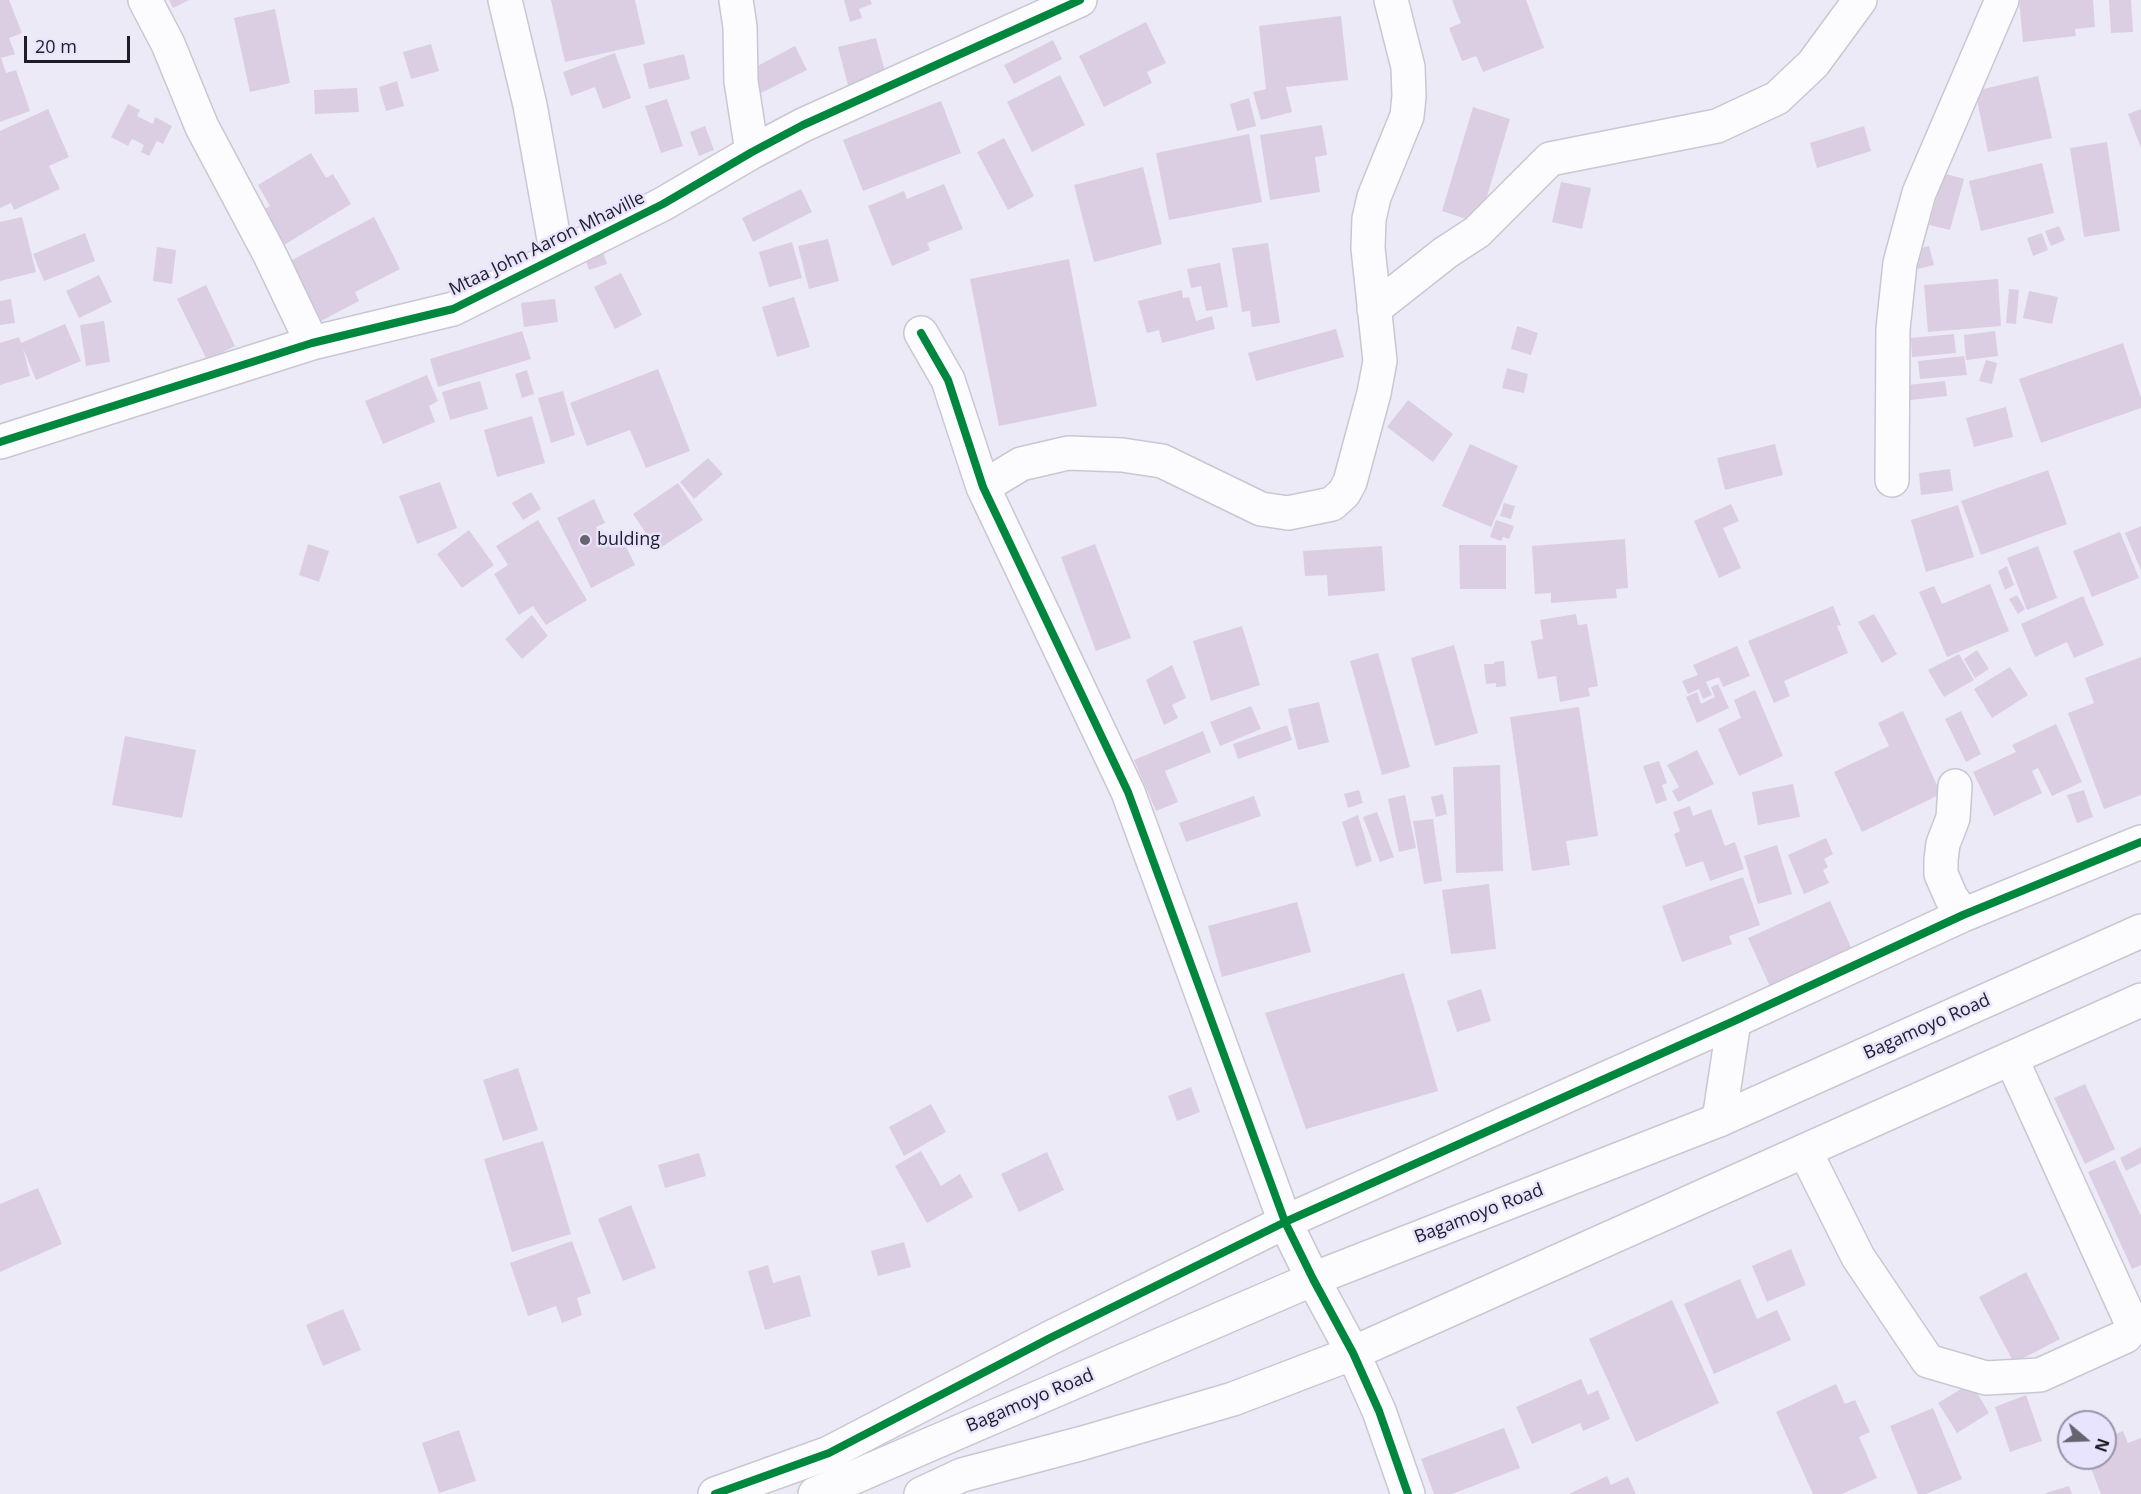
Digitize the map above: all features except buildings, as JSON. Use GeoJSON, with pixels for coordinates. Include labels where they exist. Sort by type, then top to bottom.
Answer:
{"type":"FeatureCollection","features":[{"type":"Feature","properties":{"kind":"main road"},"geometry":{"type":"LineString","coordinates":[[145,0],[168,44],[202,127],[269,253],[312,343]]}},
{"type":"Feature","properties":{"kind":"main road"},"geometry":{"type":"LineString","coordinates":[[505,0],[530,105],[557,256]]}},
{"type":"Feature","properties":{"kind":"main road"},"geometry":{"type":"LineString","coordinates":[[736,0],[740,27],[741,81],[752,152]]}},
{"type":"Feature","properties":{"kind":"main road","name":"Mtaa John Aaron Mhaville"},"geometry":{"type":"LineString","coordinates":[[0,442],[312,343],[453,309],[663,204],[803,125],[1080,0]]}},
{"type":"Feature","properties":{"kind":"main road"},"geometry":{"type":"LineString","coordinates":[[983,487],[1021,464],[1068,453],[1122,455],[1162,461],[1261,508],[1288,513],[1332,504],[1344,493],[1350,482],[1374,393],[1380,361],[1368,248],[1369,219],[1374,197],[1407,116],[1409,96],[1408,67],[1391,0]]}},
{"type":"Feature","properties":{"kind":"main road"},"geometry":{"type":"LineString","coordinates":[[1374,309],[1445,253],[1477,232],[1550,159],[1717,126],[1777,98],[1813,64],[1860,0]]}},
{"type":"Feature","properties":{"kind":"main road"},"geometry":{"type":"LineString","coordinates":[[1892,480],[1893,329],[1900,263],[1919,194],[2002,0]]}},
{"type":"Feature","properties":{"kind":"main road"},"geometry":{"type":"LineString","coordinates":[[921,333],[948,380],[983,487],[1128,792],[1285,1222],[1353,1353],[1379,1411],[1408,1494]]}},
{"type":"Feature","properties":{"kind":"main road"},"geometry":{"type":"LineString","coordinates":[[1955,786],[1953,818],[1943,844],[1941,874],[1951,897],[1963,915]]}},
{"type":"Feature","properties":{"kind":"main road"},"geometry":{"type":"LineString","coordinates":[[715,1494],[829,1453],[1050,1338],[1285,1222],[1734,1022],[1963,915],[2141,842]]}},
{"type":"Feature","properties":{"kind":"main road","name":"Bagamoyo Road"},"geometry":{"type":"LineString","coordinates":[[814,1494],[1313,1279],[1719,1120],[2141,931]]}},
{"type":"Feature","properties":{"kind":"main road"},"geometry":{"type":"LineString","coordinates":[[921,1494],[962,1474],[1083,1443],[1233,1399],[1353,1353],[2141,1000]]}},
{"type":"Feature","properties":{"kind":"main road"},"geometry":{"type":"LineString","coordinates":[[1719,1120],[1734,1022]]}},
{"type":"Feature","properties":{"kind":"main road"},"geometry":{"type":"LineString","coordinates":[[1805,1150],[1858,1257],[1928,1361],[1986,1378],[2040,1375],[2126,1336],[2133,1326],[2011,1058]]}},
{"type":"Feature","properties":{"kind":"cycle path"},"geometry":{"type":"LineString","coordinates":[[0,442],[312,343],[453,309],[663,204],[803,125],[1080,0]]}},
{"type":"Feature","properties":{"kind":"cycle path"},"geometry":{"type":"LineString","coordinates":[[921,333],[948,380],[983,487],[1128,792],[1285,1222],[1353,1353],[1379,1411],[1408,1494]]}},
{"type":"Feature","properties":{"kind":"cycle path"},"geometry":{"type":"LineString","coordinates":[[715,1494],[829,1453],[1050,1338],[1285,1222],[1734,1021],[1963,915],[2141,842]]}},
{"type":"Feature","properties":{"kind":"place","name":"bulding"},"geometry":{"type":"Point","coordinates":[585,540]}}]}
